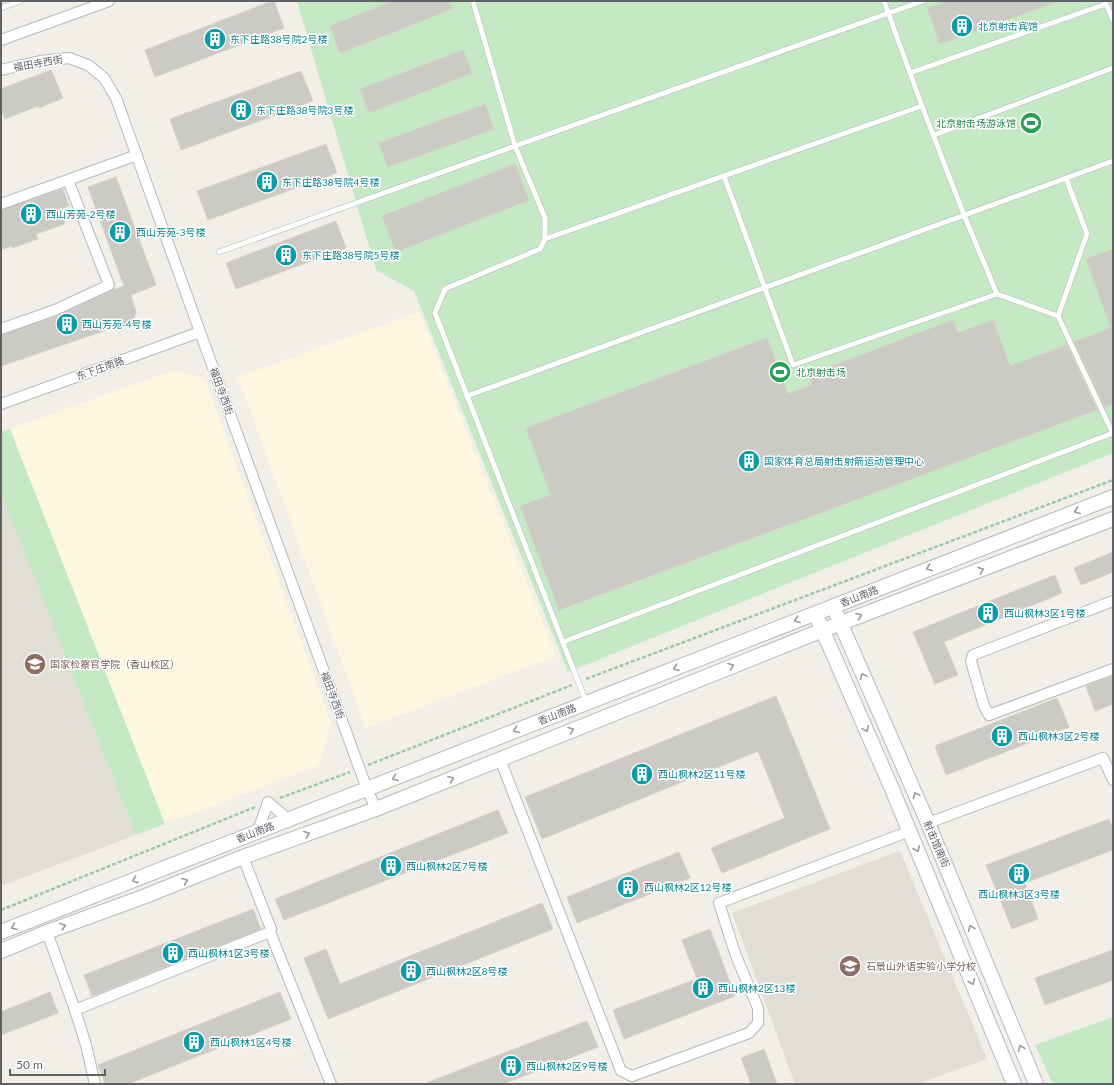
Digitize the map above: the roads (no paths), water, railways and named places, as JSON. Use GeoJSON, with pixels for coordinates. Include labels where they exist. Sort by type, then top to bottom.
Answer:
{"type":"FeatureCollection","features":[{"type":"Feature","properties":{"kind":"main road","name":"香山南路"},"geometry":{"type":"LineString","coordinates":[[1,932],[1113,497]]}},
{"type":"Feature","properties":{"kind":"main road","name":"香山南路"},"geometry":{"type":"LineString","coordinates":[[1,951],[244,857],[376,809],[840,623],[1113,520]]}},
{"type":"Feature","properties":{"kind":"main road","name":"射击馆南街"},"geometry":{"type":"LineString","coordinates":[[834,606],[840,623],[928,823],[1036,1084]]}},
{"type":"Feature","properties":{"kind":"main road","name":"射击馆南街"},"geometry":{"type":"LineString","coordinates":[[816,613],[910,831],[1014,1084]]}},
{"type":"Feature","properties":{"kind":"street"},"geometry":{"type":"LineString","coordinates":[[1,40],[110,1]]}},
{"type":"Feature","properties":{"kind":"street","name":"福田寺西街"},"geometry":{"type":"LineString","coordinates":[[1,70],[40,61],[69,58],[88,65],[104,78],[116,98],[367,789],[376,809]]}},
{"type":"Feature","properties":{"kind":"street"},"geometry":{"type":"LineString","coordinates":[[1,204],[137,155]]}},
{"type":"Feature","properties":{"kind":"street"},"geometry":{"type":"LineString","coordinates":[[1,329],[55,310],[109,285],[68,180]]}},
{"type":"Feature","properties":{"kind":"street","name":"东下庄南路"},"geometry":{"type":"LineString","coordinates":[[1,404],[200,332]]}},
{"type":"Feature","properties":{"kind":"street"},"geometry":{"type":"LineString","coordinates":[[1113,601],[974,655],[971,660],[984,706],[989,715],[1113,669]]}},
{"type":"Feature","properties":{"kind":"street"},"geometry":{"type":"LineString","coordinates":[[928,823],[1104,758],[1113,780]]}},
{"type":"Feature","properties":{"kind":"street"},"geometry":{"type":"LineString","coordinates":[[500,759],[621,1071],[632,1076],[749,1033],[758,1023],[758,1008],[736,956],[719,903],[910,831]]}},
{"type":"Feature","properties":{"kind":"street"},"geometry":{"type":"LineString","coordinates":[[258,831],[268,802],[288,819]]}},
{"type":"Feature","properties":{"kind":"street"},"geometry":{"type":"LineString","coordinates":[[244,857],[271,929],[270,932],[331,1084]]}},
{"type":"Feature","properties":{"kind":"street"},"geometry":{"type":"LineString","coordinates":[[47,932],[75,1010],[86,1045],[95,1084]]}},
{"type":"Feature","properties":{"kind":"street"},"geometry":{"type":"LineString","coordinates":[[75,1010],[270,932]]}},
{"type":"Feature","properties":{"kind":"lane"},"geometry":{"type":"LineString","coordinates":[[1,8],[21,1]]}},
{"type":"Feature","properties":{"kind":"lane"},"geometry":{"type":"LineString","coordinates":[[473,1],[515,146],[545,218],[545,239],[540,248],[446,289],[435,312],[586,703]]}},
{"type":"Feature","properties":{"kind":"lane"},"geometry":{"type":"LineString","coordinates":[[884,1],[964,215],[997,294]]}},
{"type":"Feature","properties":{"kind":"lane"},"geometry":{"type":"LineString","coordinates":[[220,252],[923,1]]}},
{"type":"Feature","properties":{"kind":"lane"},"geometry":{"type":"LineString","coordinates":[[910,73],[1105,3],[1113,20]]}},
{"type":"Feature","properties":{"kind":"lane"},"geometry":{"type":"LineString","coordinates":[[934,134],[1113,68]]}},
{"type":"Feature","properties":{"kind":"lane"},"geometry":{"type":"LineString","coordinates":[[545,239],[922,106]]}},
{"type":"Feature","properties":{"kind":"lane"},"geometry":{"type":"LineString","coordinates":[[467,396],[1113,161]]}},
{"type":"Feature","properties":{"kind":"lane"},"geometry":{"type":"LineString","coordinates":[[724,176],[793,365],[997,294],[1058,316]]}},
{"type":"Feature","properties":{"kind":"lane"},"geometry":{"type":"LineString","coordinates":[[563,642],[1113,433],[1058,316],[1087,234],[1066,178]]}},
{"type":"Feature","properties":{"kind":"place","name":"北京射击宾馆"},"geometry":{"type":"Point","coordinates":[962,26]}},
{"type":"Feature","properties":{"kind":"place","name":"东下庄路38号院2号楼"},"geometry":{"type":"Point","coordinates":[215,39]}},
{"type":"Feature","properties":{"kind":"place","name":"东下庄路38号院3号楼"},"geometry":{"type":"Point","coordinates":[241,110]}},
{"type":"Feature","properties":{"kind":"place","name":"北京射击场游泳馆"},"geometry":{"type":"Point","coordinates":[1031,123]}},
{"type":"Feature","properties":{"kind":"place","name":"东下庄路38号院4号楼"},"geometry":{"type":"Point","coordinates":[267,182]}},
{"type":"Feature","properties":{"kind":"place","name":"西山芳苑-2号楼"},"geometry":{"type":"Point","coordinates":[31,214]}},
{"type":"Feature","properties":{"kind":"place","name":"西山芳苑-3号楼"},"geometry":{"type":"Point","coordinates":[120,232]}},
{"type":"Feature","properties":{"kind":"place","name":"东下庄路38号院5号楼"},"geometry":{"type":"Point","coordinates":[286,255]}},
{"type":"Feature","properties":{"kind":"place","name":"西山芳苑-4号楼"},"geometry":{"type":"Point","coordinates":[67,324]}},
{"type":"Feature","properties":{"kind":"place","name":"北京射击场"},"geometry":{"type":"Point","coordinates":[780,372]}},
{"type":"Feature","properties":{"kind":"place","name":"国家体育总局射击射箭运动管理中心"},"geometry":{"type":"Point","coordinates":[749,461]}},
{"type":"Feature","properties":{"kind":"place","name":"西山枫林3区1号楼"},"geometry":{"type":"Point","coordinates":[988,613]}},
{"type":"Feature","properties":{"kind":"place","name":"国家检察官学院（香山校区）"},"geometry":{"type":"Point","coordinates":[35,664]}},
{"type":"Feature","properties":{"kind":"place","name":"西山枫林3区2号楼"},"geometry":{"type":"Point","coordinates":[1002,736]}},
{"type":"Feature","properties":{"kind":"place","name":"西山枫林2区11号楼"},"geometry":{"type":"Point","coordinates":[642,774]}},
{"type":"Feature","properties":{"kind":"place","name":"西山枫林2区7号楼"},"geometry":{"type":"Point","coordinates":[391,866]}},
{"type":"Feature","properties":{"kind":"place","name":"西山枫林3区3号楼"},"geometry":{"type":"Point","coordinates":[1019,874]}},
{"type":"Feature","properties":{"kind":"place","name":"西山枫林2区12号楼"},"geometry":{"type":"Point","coordinates":[628,887]}},
{"type":"Feature","properties":{"kind":"place","name":"西山枫林1区3号楼"},"geometry":{"type":"Point","coordinates":[173,953]}},
{"type":"Feature","properties":{"kind":"place","name":"石景山外语实验小学分校"},"geometry":{"type":"Point","coordinates":[850,966]}},
{"type":"Feature","properties":{"kind":"place","name":"西山枫林2区8号楼"},"geometry":{"type":"Point","coordinates":[411,971]}},
{"type":"Feature","properties":{"kind":"place","name":"西山枫林2区13楼"},"geometry":{"type":"Point","coordinates":[703,988]}},
{"type":"Feature","properties":{"kind":"place","name":"西山枫林1区4号楼"},"geometry":{"type":"Point","coordinates":[194,1042]}},
{"type":"Feature","properties":{"kind":"place","name":"西山枫林2区9号楼"},"geometry":{"type":"Point","coordinates":[511,1066]}}]}
